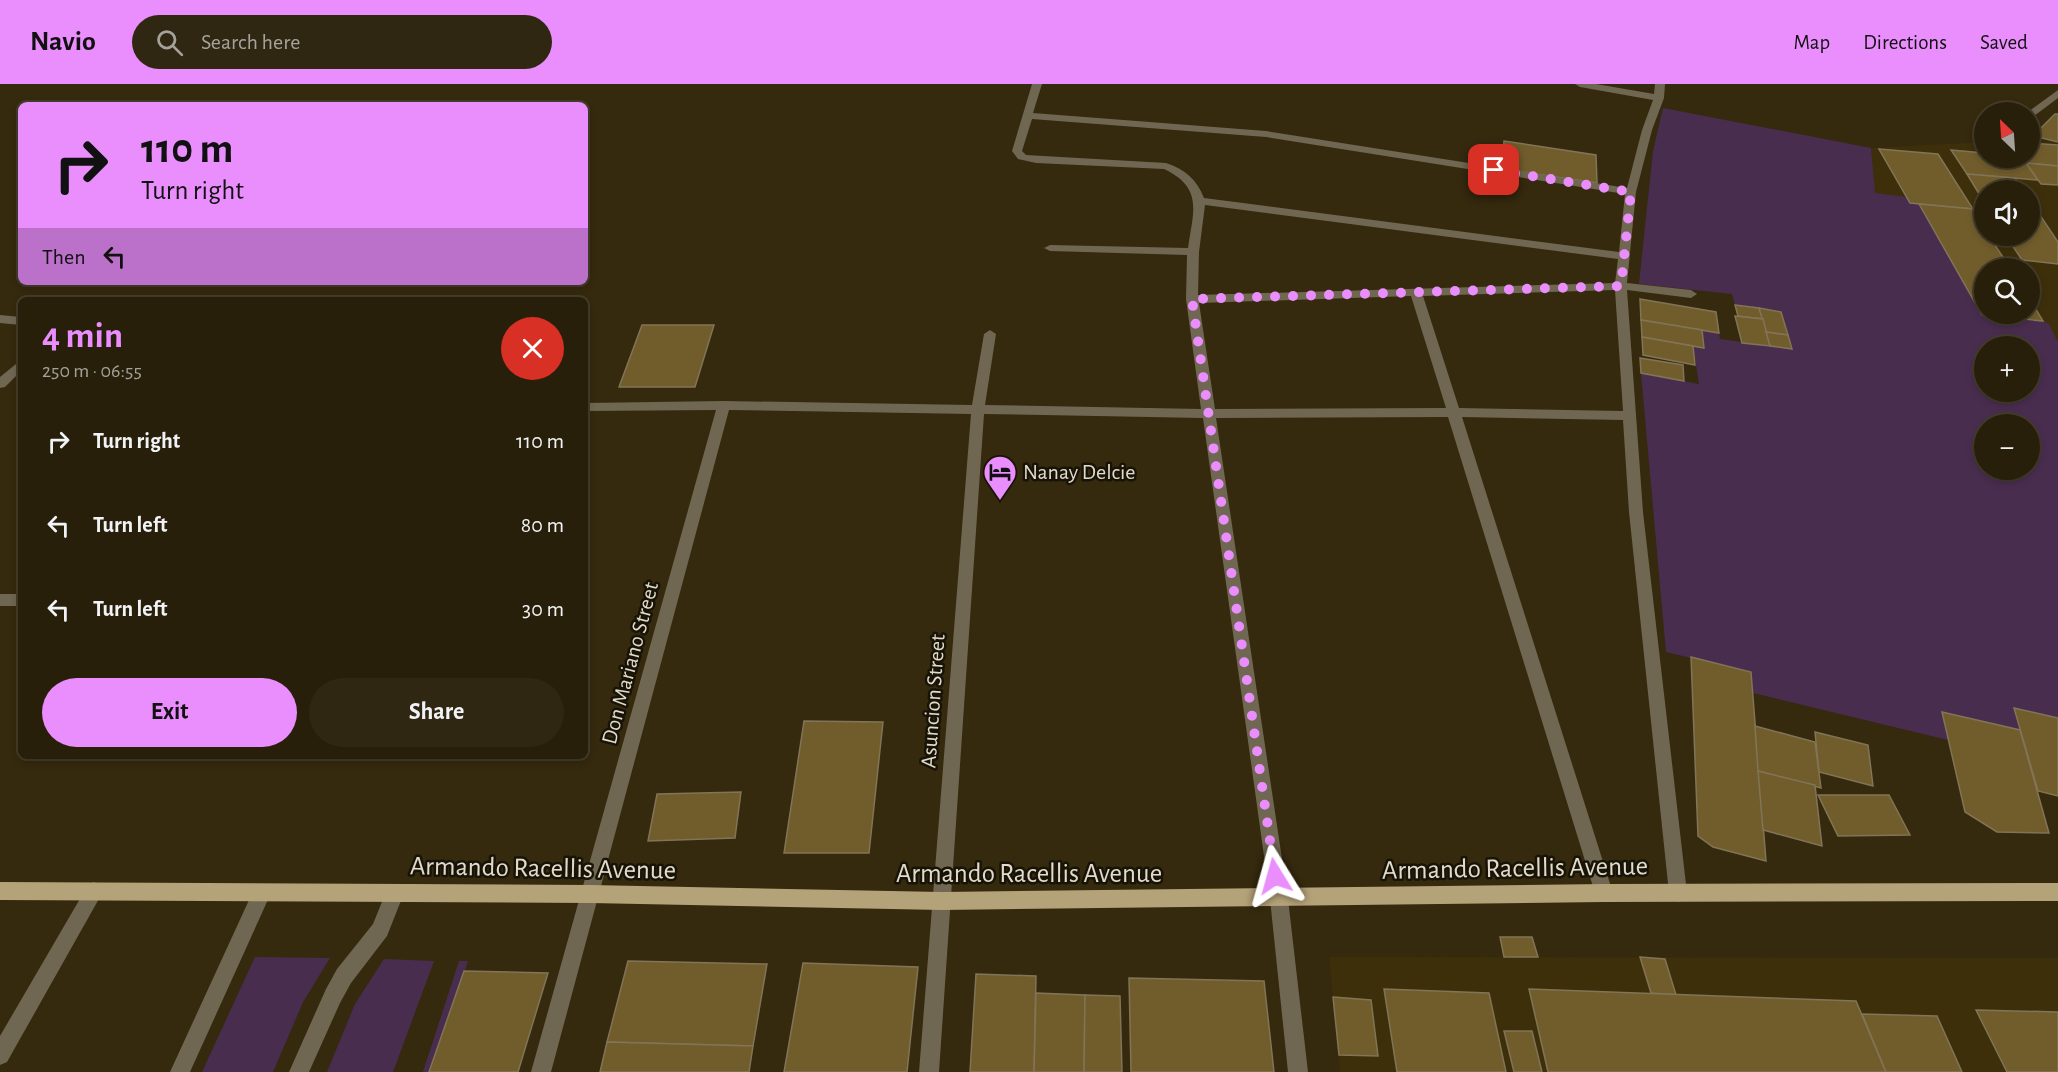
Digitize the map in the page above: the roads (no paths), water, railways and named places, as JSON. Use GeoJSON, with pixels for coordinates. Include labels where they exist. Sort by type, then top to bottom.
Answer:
{"type":"FeatureCollection","features":[{"type":"Feature","properties":{"kind":"main road","name":"Armando Racellis Avenue"},"geometry":{"type":"LineString","coordinates":[[0,891],[590,894],[942,901],[1604,893],[2058,892]]}},
{"type":"Feature","properties":{"kind":"street"},"geometry":{"type":"LineString","coordinates":[[1038,84],[1017,151],[1022,157],[1036,160],[1166,166],[1181,173],[1194,185],[1200,201],[1193,252],[1192,299],[1279,898],[1298,1072]]}},
{"type":"Feature","properties":{"kind":"street"},"geometry":{"type":"LineString","coordinates":[[1580,84],[1659,91],[1631,192],[1621,286],[1636,512],[1678,893]]}},
{"type":"Feature","properties":{"kind":"street"},"geometry":{"type":"LineString","coordinates":[[2040,108],[2058,93]]}},
{"type":"Feature","properties":{"kind":"street"},"geometry":{"type":"LineString","coordinates":[[1029,116],[1266,134],[1631,192]]}},
{"type":"Feature","properties":{"kind":"street"},"geometry":{"type":"LineString","coordinates":[[1200,201],[1623,256]]}},
{"type":"Feature","properties":{"kind":"street"},"geometry":{"type":"LineString","coordinates":[[1050,248],[1193,252]]}},
{"type":"Feature","properties":{"kind":"street"},"geometry":{"type":"LineString","coordinates":[[1192,299],[1621,286],[1691,294]]}},
{"type":"Feature","properties":{"kind":"street"},"geometry":{"type":"LineString","coordinates":[[1416,292],[1604,893]]}},
{"type":"Feature","properties":{"kind":"street"},"geometry":{"type":"LineString","coordinates":[[0,318],[18,321]]}},
{"type":"Feature","properties":{"kind":"street","name":"Asuncion Street"},"geometry":{"type":"LineString","coordinates":[[929,1072],[978,410],[990,334]]}},
{"type":"Feature","properties":{"kind":"street"},"geometry":{"type":"LineString","coordinates":[[0,384],[18,367]]}},
{"type":"Feature","properties":{"kind":"street"},"geometry":{"type":"LineString","coordinates":[[588,407],[724,405],[1207,414],[1453,412],[1631,416]]}},
{"type":"Feature","properties":{"kind":"street","name":"Don Mariano Street"},"geometry":{"type":"LineString","coordinates":[[541,1072],[724,405]]}},
{"type":"Feature","properties":{"kind":"street"},"geometry":{"type":"LineString","coordinates":[[0,600],[18,600]]}},
{"type":"Feature","properties":{"kind":"street"},"geometry":{"type":"LineString","coordinates":[[0,1055],[94,891]]}},
{"type":"Feature","properties":{"kind":"street"},"geometry":{"type":"LineString","coordinates":[[180,1072],[262,893]]}},
{"type":"Feature","properties":{"kind":"street"},"geometry":{"type":"LineString","coordinates":[[299,1072],[333,996],[344,976],[380,930],[395,894]]}},
{"type":"Feature","properties":{"kind":"place","name":"Nanay Delcie"},"geometry":{"type":"Point","coordinates":[1000,501]}}]}
